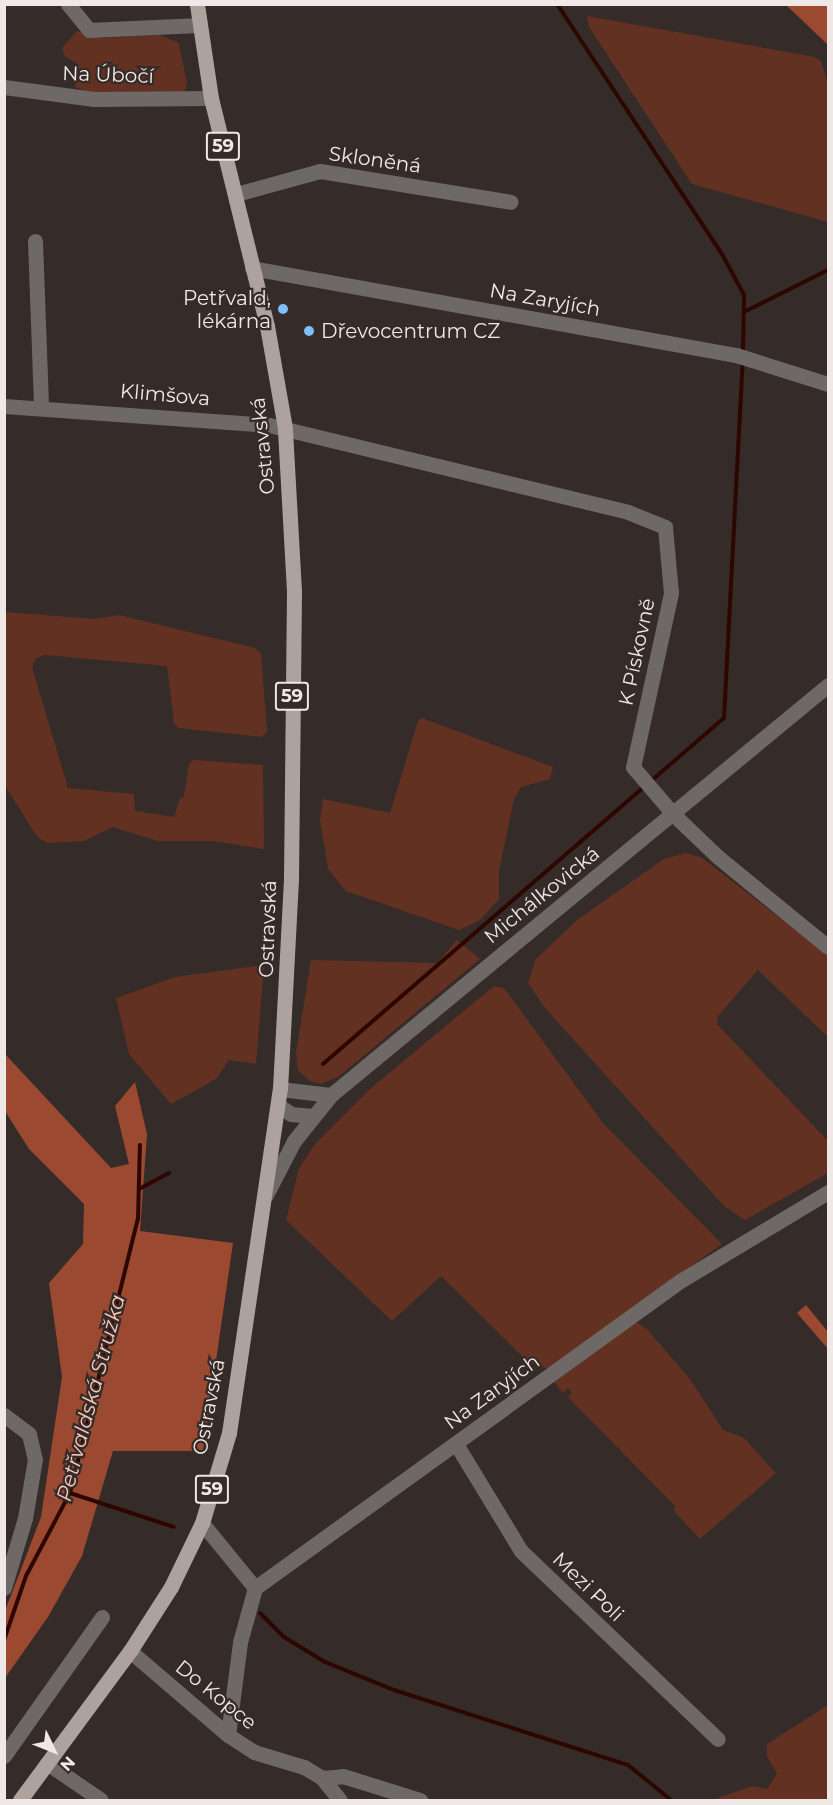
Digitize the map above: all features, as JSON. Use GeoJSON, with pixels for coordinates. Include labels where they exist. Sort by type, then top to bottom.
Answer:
{"type":"FeatureCollection","features":[{"type":"Feature","properties":{"kind":"main road","name":"Ostravská"},"geometry":{"type":"LineString","coordinates":[[20,1800],[130,1651],[171,1587],[202,1523],[229,1433],[278,1105],[291,879],[294,591],[285,428],[236,194],[211,98],[197,4]]}},
{"type":"Feature","properties":{"kind":"street"},"geometry":{"type":"LineString","coordinates":[[68,4],[89,30],[199,25]]}},
{"type":"Feature","properties":{"kind":"street","name":"Na Úbočí"},"geometry":{"type":"LineString","coordinates":[[4,87],[94,99],[211,98]]}},
{"type":"Feature","properties":{"kind":"street","name":"Skloněná"},"geometry":{"type":"LineString","coordinates":[[236,194],[320,171],[511,202]]}},
{"type":"Feature","properties":{"kind":"street"},"geometry":{"type":"LineString","coordinates":[[35,241],[41,406]]}},
{"type":"Feature","properties":{"kind":"street","name":"Na Zaryjích"},"geometry":{"type":"LineString","coordinates":[[252,268],[736,355],[828,384]]}},
{"type":"Feature","properties":{"kind":"street","name":"Klimšova"},"geometry":{"type":"LineString","coordinates":[[4,406],[41,406],[285,428]]}},
{"type":"Feature","properties":{"kind":"street","name":"K Pískovně"},"geometry":{"type":"LineString","coordinates":[[285,428],[628,512],[665,527],[671,593],[633,767],[673,814],[718,857],[828,947]]}},
{"type":"Feature","properties":{"kind":"street","name":"Michálkovická"},"geometry":{"type":"LineString","coordinates":[[265,1198],[294,1141],[332,1095],[828,685]]}},
{"type":"Feature","properties":{"kind":"street"},"geometry":{"type":"LineString","coordinates":[[279,1089],[332,1095]]}},
{"type":"Feature","properties":{"kind":"street"},"geometry":{"type":"LineString","coordinates":[[278,1105],[291,1114],[313,1116]]}},
{"type":"Feature","properties":{"kind":"street","name":"Na Zaryjích"},"geometry":{"type":"LineString","coordinates":[[255,1588],[680,1281],[828,1192]]}},
{"type":"Feature","properties":{"kind":"street"},"geometry":{"type":"LineString","coordinates":[[4,1415],[29,1434],[35,1459],[25,1518],[4,1588]]}},
{"type":"Feature","properties":{"kind":"street","name":"Mezi Poli"},"geometry":{"type":"LineString","coordinates":[[456,1444],[521,1551],[718,1739]]}},
{"type":"Feature","properties":{"kind":"street"},"geometry":{"type":"LineString","coordinates":[[202,1523],[255,1588],[240,1642],[228,1735]]}},
{"type":"Feature","properties":{"kind":"street"},"geometry":{"type":"LineString","coordinates":[[4,1756],[102,1617]]}},
{"type":"Feature","properties":{"kind":"street","name":"Do Kopce"},"geometry":{"type":"LineString","coordinates":[[130,1651],[228,1735],[254,1752],[304,1767],[322,1778],[340,1800]]}},
{"type":"Feature","properties":{"kind":"street"},"geometry":{"type":"LineString","coordinates":[[47,1763],[101,1800]]}},
{"type":"Feature","properties":{"kind":"street"},"geometry":{"type":"LineString","coordinates":[[322,1778],[343,1776],[420,1800]]}},
{"type":"Feature","properties":{"kind":"shaded area"},"geometry":{"type":"Polygon","coordinates":[[[786,5],[828,5],[828,45],[804,22],[786,5]]]}},
{"type":"Feature","properties":{"kind":"shaded area"},"geometry":{"type":"Polygon","coordinates":[[[587,16],[815,57],[821,61],[828,84],[828,222],[692,184],[589,27],[587,16]]]}},
{"type":"Feature","properties":{"kind":"shaded area"},"geometry":{"type":"Polygon","coordinates":[[[77,31],[103,38],[160,35],[179,43],[187,84],[183,95],[96,95],[75,87],[77,63],[65,57],[62,48],[77,31]]]}},
{"type":"Feature","properties":{"kind":"shaded area"},"geometry":{"type":"Polygon","coordinates":[[[5,612],[95,619],[119,615],[255,648],[261,653],[267,731],[262,737],[178,728],[174,723],[167,666],[45,655],[36,658],[32,667],[68,788],[134,794],[135,811],[174,817],[180,798],[184,797],[189,764],[193,760],[263,765],[264,849],[213,841],[158,841],[113,827],[84,841],[48,843],[38,838],[5,786],[5,612]]]}},
{"type":"Feature","properties":{"kind":"shaded area"},"geometry":{"type":"Polygon","coordinates":[[[422,718],[553,767],[550,779],[521,787],[514,799],[499,871],[499,899],[480,920],[459,930],[346,891],[328,869],[320,820],[323,799],[390,813],[418,721],[422,718]]]}},
{"type":"Feature","properties":{"kind":"shaded area"},"geometry":{"type":"Polygon","coordinates":[[[686,853],[702,858],[828,955],[828,1037],[758,970],[718,1016],[717,1024],[828,1141],[828,1173],[745,1220],[724,1206],[545,1008],[528,983],[536,959],[577,920],[664,859],[686,853]]]}},
{"type":"Feature","properties":{"kind":"shaded area"},"geometry":{"type":"Polygon","coordinates":[[[457,940],[480,959],[338,1077],[321,1084],[310,1081],[298,1070],[296,1053],[311,960],[437,963],[457,940]]]}},
{"type":"Feature","properties":{"kind":"shaded area"},"geometry":{"type":"Polygon","coordinates":[[[264,965],[256,1064],[229,1060],[216,1079],[171,1104],[129,1054],[116,998],[175,977],[264,965]]]}},
{"type":"Feature","properties":{"kind":"shaded area"},"geometry":{"type":"Polygon","coordinates":[[[494,986],[504,988],[603,1123],[722,1244],[548,1369],[528,1362],[441,1276],[392,1321],[286,1220],[299,1168],[316,1143],[371,1088],[494,986]]]}},
{"type":"Feature","properties":{"kind":"shaded area"},"geometry":{"type":"Polygon","coordinates":[[[5,1054],[111,1168],[129,1164],[115,1106],[135,1082],[147,1134],[140,1231],[233,1243],[203,1451],[113,1451],[82,1556],[48,1617],[5,1678],[5,1611],[41,1517],[62,1377],[49,1283],[83,1244],[84,1204],[29,1149],[5,1111],[5,1054]]]}},
{"type":"Feature","properties":{"kind":"shaded area"},"geometry":{"type":"Polygon","coordinates":[[[806,1305],[828,1332],[828,1349],[797,1313],[806,1305]]]}},
{"type":"Feature","properties":{"kind":"shaded area"},"geometry":{"type":"Polygon","coordinates":[[[634,1321],[646,1328],[690,1379],[723,1430],[744,1438],[776,1473],[700,1539],[673,1510],[676,1507],[568,1397],[572,1393],[568,1388],[563,1393],[554,1382],[634,1321]]]}},
{"type":"Feature","properties":{"kind":"shaded area"},"geometry":{"type":"Polygon","coordinates":[[[828,1705],[828,1800],[713,1800],[752,1786],[767,1789],[777,1774],[767,1756],[767,1744],[828,1705]]]}},
{"type":"Feature","properties":{"kind":"waterway"},"geometry":{"type":"LineString","coordinates":[[557,4],[722,254],[744,295],[743,353]]}},
{"type":"Feature","properties":{"kind":"waterway"},"geometry":{"type":"LineString","coordinates":[[746,311],[828,270]]}},
{"type":"Feature","properties":{"kind":"waterway"},"geometry":{"type":"LineString","coordinates":[[651,781],[724,718],[743,361]]}},
{"type":"Feature","properties":{"kind":"waterway"},"geometry":{"type":"LineString","coordinates":[[323,1064],[645,786]]}},
{"type":"Feature","properties":{"kind":"waterway","name":"Petřvaldská Stružka"},"geometry":{"type":"LineString","coordinates":[[4,1640],[26,1576],[70,1493],[138,1219],[140,1145]]}},
{"type":"Feature","properties":{"kind":"waterway"},"geometry":{"type":"LineString","coordinates":[[139,1189],[169,1173]]}},
{"type":"Feature","properties":{"kind":"waterway"},"geometry":{"type":"LineString","coordinates":[[70,1493],[174,1527]]}},
{"type":"Feature","properties":{"kind":"waterway"},"geometry":{"type":"LineString","coordinates":[[260,1613],[284,1637],[325,1662],[394,1690],[628,1765],[671,1800]]}},
{"type":"Feature","properties":{"kind":"place","name":"Petřvald, lékárna"},"geometry":{"type":"Point","coordinates":[283,309]}},
{"type":"Feature","properties":{"kind":"place","name":"Dřevocentrum CZ"},"geometry":{"type":"Point","coordinates":[309,331]}}]}
